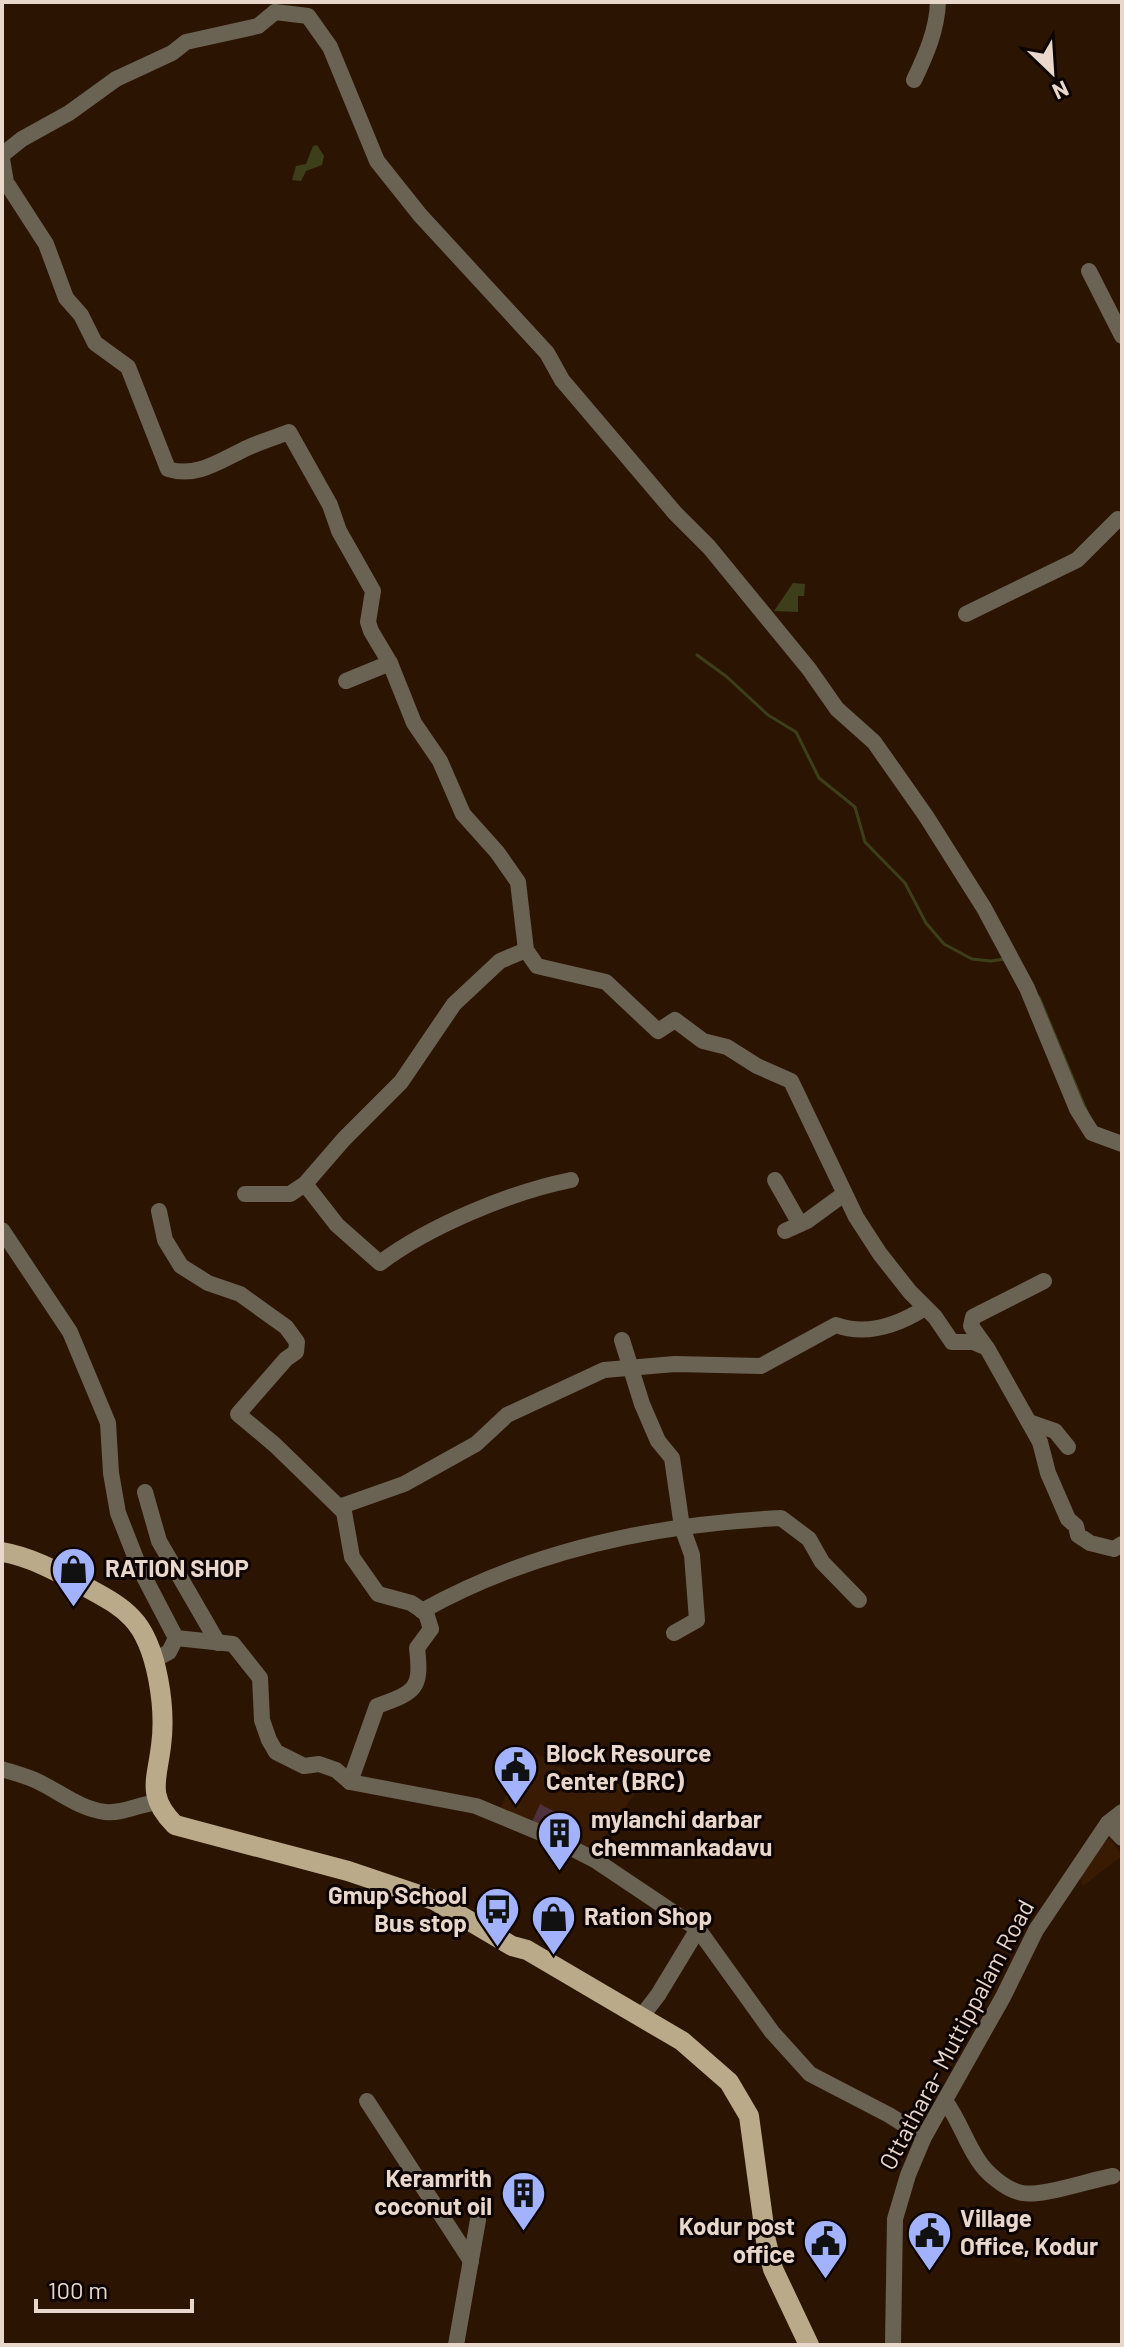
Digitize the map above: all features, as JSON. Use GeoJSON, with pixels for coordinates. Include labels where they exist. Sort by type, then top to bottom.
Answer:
{"type":"FeatureCollection","features":[{"type":"Feature","properties":{"kind":"main road"},"geometry":{"type":"LineString","coordinates":[[2,1552],[49,1567],[116,1604],[145,1635],[154,1660],[160,1698],[161,1744],[154,1782],[167,1818],[183,1829],[314,1861],[434,1900],[682,2041],[729,2082],[749,2116],[766,2241],[773,2269],[809,2345]]}},
{"type":"Feature","properties":{"kind":"street"},"geometry":{"type":"LineString","coordinates":[[914,80],[927,53],[938,16],[938,2]]}},
{"type":"Feature","properties":{"kind":"street"},"geometry":{"type":"LineString","coordinates":[[987,1348],[973,1342],[952,1342],[935,1317],[880,1254],[844,1194],[791,1081],[757,1066],[727,1047],[703,1041],[675,1020],[658,1031],[606,982],[537,966],[526,950],[518,882],[497,852],[463,814],[440,761],[414,723],[390,663],[368,622],[373,591],[339,531],[330,505],[301,450],[289,432],[201,469],[180,473],[168,469],[128,367],[95,343],[81,315],[66,298],[46,244],[6,182],[2,157],[22,139],[69,113],[116,79],[172,53],[186,42],[258,26],[273,7],[308,16],[330,47],[377,161],[420,215],[547,353],[562,380],[675,513],[709,547],[809,669],[837,709],[874,742],[926,816],[984,908],[1027,988],[1077,1109],[1092,1133],[1122,1144]]}},
{"type":"Feature","properties":{"kind":"street"},"geometry":{"type":"LineString","coordinates":[[1089,271],[1122,336]]}},
{"type":"Feature","properties":{"kind":"street"},"geometry":{"type":"LineString","coordinates":[[966,614],[1077,560],[1118,519],[1122,520]]}},
{"type":"Feature","properties":{"kind":"street"},"geometry":{"type":"LineString","coordinates":[[346,681],[390,663]]}},
{"type":"Feature","properties":{"kind":"street"},"geometry":{"type":"LineString","coordinates":[[245,1194],[290,1194],[305,1184],[344,1139],[401,1082],[454,1004],[500,961],[526,950]]}},
{"type":"Feature","properties":{"kind":"street"},"geometry":{"type":"LineString","coordinates":[[305,1184],[337,1225],[380,1263],[405,1244],[457,1220],[547,1185],[571,1180]]}},
{"type":"Feature","properties":{"kind":"street"},"geometry":{"type":"LineString","coordinates":[[775,1180],[793,1228],[844,1194]]}},
{"type":"Feature","properties":{"kind":"street"},"geometry":{"type":"LineString","coordinates":[[159,1211],[165,1240],[181,1266],[208,1283],[240,1294],[286,1327],[297,1342],[296,1352],[238,1414],[344,1512],[352,1557],[378,1594],[411,1603],[426,1613],[431,1629],[417,1648],[418,1681],[402,1697],[377,1706],[350,1782]]}},
{"type":"Feature","properties":{"kind":"street"},"geometry":{"type":"LineString","coordinates":[[2,1230],[70,1332],[108,1423],[111,1473],[118,1513],[140,1569],[176,1638]]}},
{"type":"Feature","properties":{"kind":"street"},"geometry":{"type":"LineString","coordinates":[[1044,1281],[973,1317],[971,1326],[987,1348],[1040,1442],[1048,1473],[1078,1535],[1106,1548],[1114,1549],[1122,1544]]}},
{"type":"Feature","properties":{"kind":"street"},"geometry":{"type":"LineString","coordinates":[[339,1507],[404,1484],[476,1444],[507,1415],[604,1370],[675,1364],[761,1366],[836,1325],[851,1330],[874,1330],[925,1308]]}},
{"type":"Feature","properties":{"kind":"street"},"geometry":{"type":"LineString","coordinates":[[622,1340],[658,1441],[672,1458],[682,1527],[692,1555],[697,1620],[674,1633]]}},
{"type":"Feature","properties":{"kind":"street"},"geometry":{"type":"LineString","coordinates":[[1029,1422],[1055,1431],[1068,1447]]}},
{"type":"Feature","properties":{"kind":"street"},"geometry":{"type":"LineString","coordinates":[[145,1492],[159,1541],[218,1643]]}},
{"type":"Feature","properties":{"kind":"street"},"geometry":{"type":"LineString","coordinates":[[422,1611],[462,1589],[546,1557],[655,1530],[781,1518],[809,1539],[822,1562],[859,1600]]}},
{"type":"Feature","properties":{"kind":"street"},"geometry":{"type":"LineString","coordinates":[[176,1638],[233,1644],[260,1678],[262,1720],[276,1752],[304,1766],[319,1764],[336,1770],[350,1782],[476,1806],[546,1835],[595,1860],[698,1929],[772,2032],[810,2074],[924,2137]]}},
{"type":"Feature","properties":{"kind":"street"},"geometry":{"type":"LineString","coordinates":[[154,1660],[169,1652],[176,1638]]}},
{"type":"Feature","properties":{"kind":"street"},"geometry":{"type":"LineString","coordinates":[[2,1769],[35,1780],[84,1807],[107,1812],[127,1811],[147,1803],[160,1802]]}},
{"type":"Feature","properties":{"kind":"street","name":"Ottathara- Muttippalam Road"},"geometry":{"type":"LineString","coordinates":[[893,2345],[895,2219],[908,2175],[924,2137],[1003,1997],[1036,1930],[1108,1823],[1122,1812]]}},
{"type":"Feature","properties":{"kind":"street"},"geometry":{"type":"LineString","coordinates":[[1108,1823],[1122,1838]]}},
{"type":"Feature","properties":{"kind":"street"},"geometry":{"type":"LineString","coordinates":[[641,2017],[698,1929]]}},
{"type":"Feature","properties":{"kind":"street"},"geometry":{"type":"LineString","coordinates":[[367,2101],[471,2261]]}},
{"type":"Feature","properties":{"kind":"street"},"geometry":{"type":"LineString","coordinates":[[945,2101],[979,2163],[1014,2190],[1023,2194],[1113,2176]]}},
{"type":"Feature","properties":{"kind":"street"},"geometry":{"type":"LineString","coordinates":[[456,2345],[478,2220]]}},
{"type":"Feature","properties":{"kind":"shaded area"},"geometry":{"type":"Polygon","coordinates":[[[317,145],[324,156],[322,165],[306,171],[301,181],[292,180],[296,166],[306,164],[313,146],[317,145]]]}},
{"type":"Feature","properties":{"kind":"shaded area"},"geometry":{"type":"Polygon","coordinates":[[[793,583],[805,584],[804,596],[798,596],[798,612],[774,611],[793,583]]]}},
{"type":"Feature","properties":{"kind":"shaded area"},"geometry":{"type":"Polygon","coordinates":[[[534,1752],[600,1790],[610,1777],[637,1790],[593,1855],[500,1808],[516,1775],[534,1752]]]}},
{"type":"Feature","properties":{"kind":"shaded area"},"geometry":{"type":"Polygon","coordinates":[[[540,1804],[573,1821],[570,1830],[579,1837],[576,1841],[532,1822],[540,1804]]]}},
{"type":"Feature","properties":{"kind":"shaded area"},"geometry":{"type":"Polygon","coordinates":[[[1110,1838],[1122,1856],[1083,1886],[1078,1873],[1092,1853],[1110,1838]]]}},
{"type":"Feature","properties":{"kind":"waterway"},"geometry":{"type":"LineString","coordinates":[[697,655],[727,677],[768,715],[796,732],[819,778],[855,807],[865,842],[905,883],[926,923],[944,944],[972,959],[1005,959]]}},
{"type":"Feature","properties":{"kind":"waterway"},"geometry":{"type":"LineString","coordinates":[[1039,997],[1087,1112]]}},
{"type":"Feature","properties":{"kind":"place","name":"RATION SHOP"},"geometry":{"type":"Point","coordinates":[74,1608]}},
{"type":"Feature","properties":{"kind":"place","name":"Block Resource Center (BRC)"},"geometry":{"type":"Point","coordinates":[515,1807]}},
{"type":"Feature","properties":{"kind":"place","name":"mylanchi darbar chemmankadavu"},"geometry":{"type":"Point","coordinates":[560,1873]}},
{"type":"Feature","properties":{"kind":"place","name":"Gmup School Bus stop"},"geometry":{"type":"Point","coordinates":[498,1949]}},
{"type":"Feature","properties":{"kind":"place","name":"Ration Shop"},"geometry":{"type":"Point","coordinates":[553,1956]}},
{"type":"Feature","properties":{"kind":"place","name":"Keramrith coconut oil"},"geometry":{"type":"Point","coordinates":[523,2232]}},
{"type":"Feature","properties":{"kind":"place","name":"Village Office, Kodur"},"geometry":{"type":"Point","coordinates":[929,2272]}},
{"type":"Feature","properties":{"kind":"place","name":"Kodur post office"},"geometry":{"type":"Point","coordinates":[826,2280]}}]}
